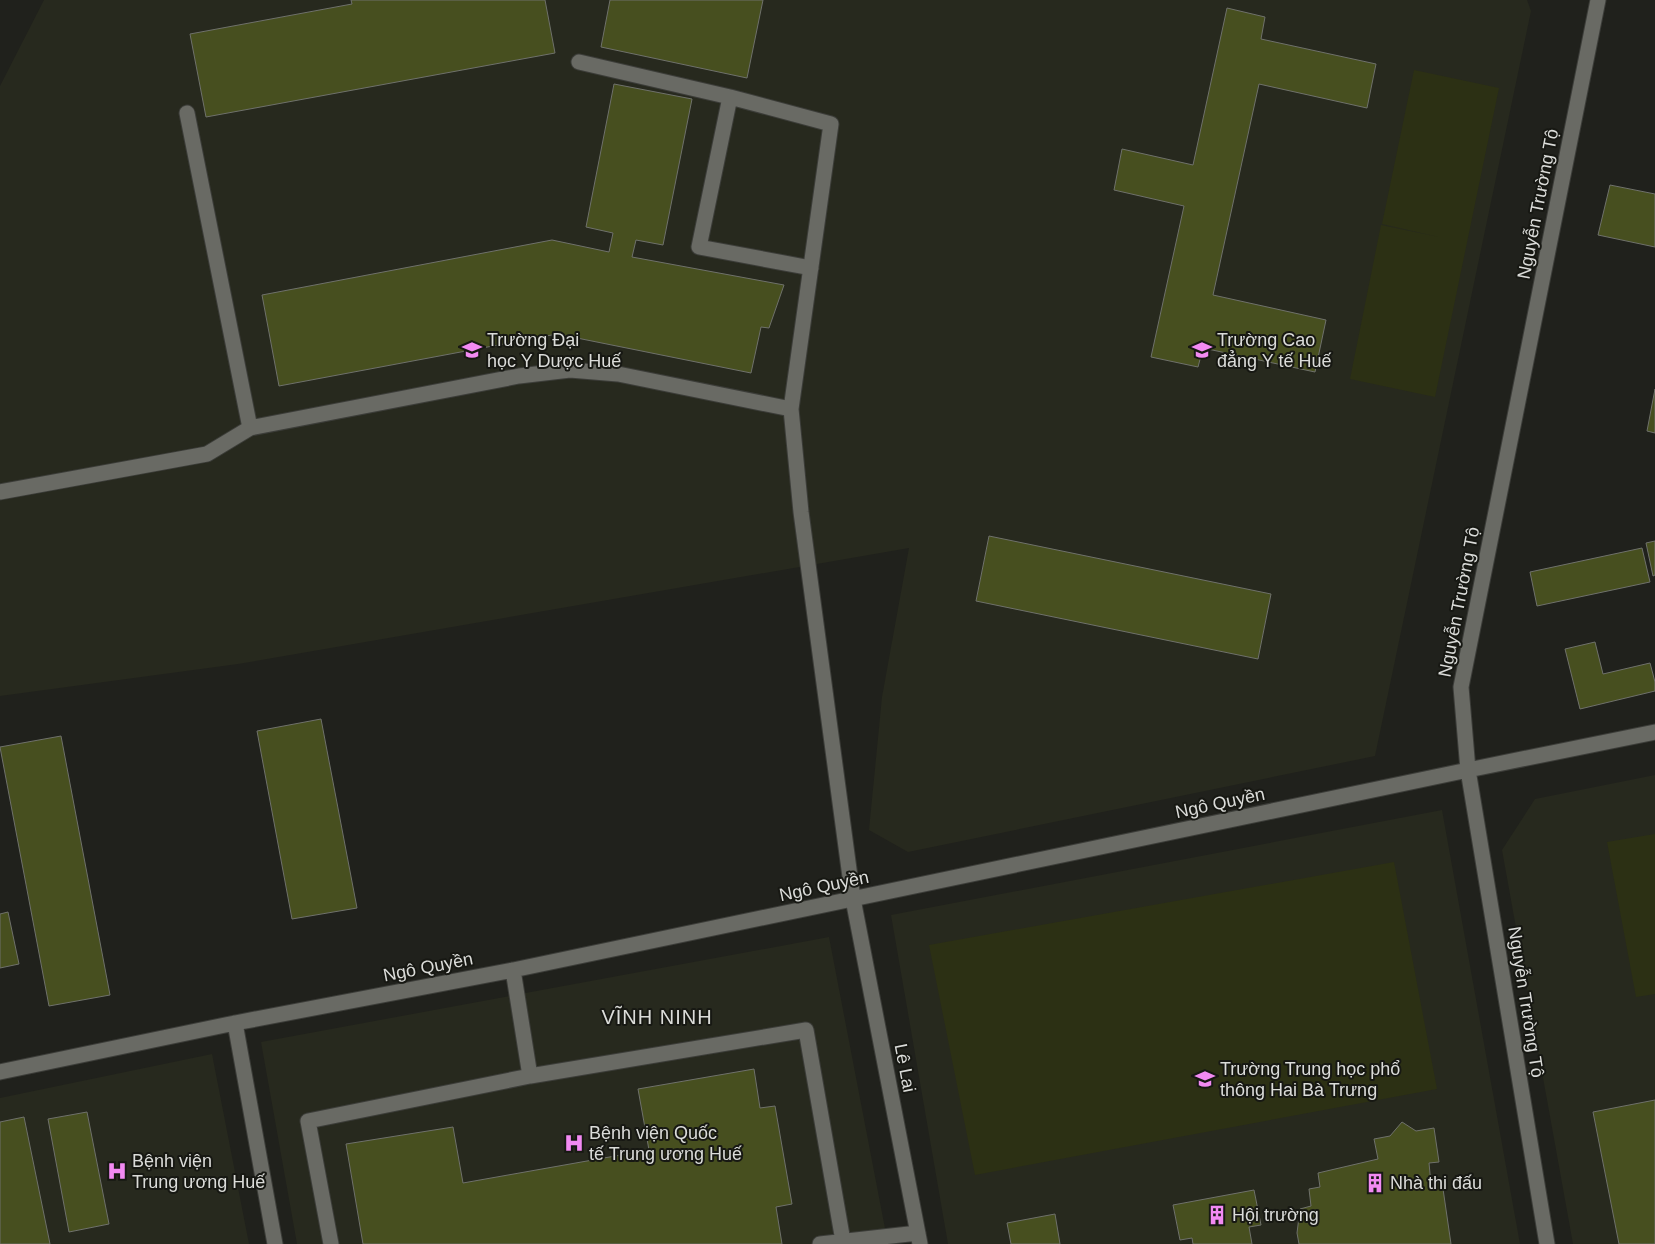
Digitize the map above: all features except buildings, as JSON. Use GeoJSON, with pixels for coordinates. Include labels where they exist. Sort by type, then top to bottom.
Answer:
{"type":"FeatureCollection","features":[{"type":"Feature","properties":{"kind":"street","name":"Nguyễn Trường Tộ"},"geometry":{"type":"LineString","coordinates":[[1548,1244],[1468,770],[1461,687],[1598,0]]}},
{"type":"Feature","properties":{"kind":"street"},"geometry":{"type":"LineString","coordinates":[[579,62],[730,97],[699,247],[810,268]]}},
{"type":"Feature","properties":{"kind":"street","name":"Lê Lai"},"geometry":{"type":"LineString","coordinates":[[730,97],[831,124],[791,410],[801,512],[853,899],[919,1238]]}},
{"type":"Feature","properties":{"kind":"street"},"geometry":{"type":"LineString","coordinates":[[187,114],[250,428]]}},
{"type":"Feature","properties":{"kind":"street"},"geometry":{"type":"LineString","coordinates":[[0,492],[207,454],[250,428],[519,376],[570,370],[618,374],[791,410]]}},
{"type":"Feature","properties":{"kind":"street","name":"Ngô Quyền"},"geometry":{"type":"LineString","coordinates":[[0,1072],[235,1023],[513,970],[1655,732]]}},
{"type":"Feature","properties":{"kind":"street"},"geometry":{"type":"LineString","coordinates":[[513,970],[530,1076]]}},
{"type":"Feature","properties":{"kind":"street"},"geometry":{"type":"LineString","coordinates":[[235,1023],[275,1244]]}},
{"type":"Feature","properties":{"kind":"street"},"geometry":{"type":"LineString","coordinates":[[331,1244],[308,1121],[530,1076],[806,1030],[843,1241]]}},
{"type":"Feature","properties":{"kind":"street"},"geometry":{"type":"LineString","coordinates":[[820,1244],[843,1241],[919,1238]]}},
{"type":"Feature","properties":{"kind":"shaded area"},"geometry":{"type":"Polygon","coordinates":[[[44,0],[1527,0],[1531,11],[1375,756],[908,852],[869,830],[882,697],[909,548],[238,664],[0,696],[0,86],[44,0]]]}},
{"type":"Feature","properties":{"kind":"shaded area"},"geometry":{"type":"Polygon","coordinates":[[[1655,775],[1655,1244],[1573,1244],[1502,850],[1535,799],[1655,775]]]}},
{"type":"Feature","properties":{"kind":"shaded area","name":"Trường Trung học phổ thông Hai Bà Trưng"},"geometry":{"type":"Polygon","coordinates":[[[1442,810],[1520,1244],[948,1244],[891,915],[1442,810]]]}},
{"type":"Feature","properties":{"kind":"shaded area","name":"Bệnh viện Quốc tế Trung ương Huế"},"geometry":{"type":"Polygon","coordinates":[[[829,937],[888,1244],[297,1244],[261,1042],[829,937]]]}},
{"type":"Feature","properties":{"kind":"shaded area","name":"Bệnh viện Trung ương Huế"},"geometry":{"type":"Polygon","coordinates":[[[212,1054],[249,1244],[0,1244],[0,1098],[212,1054]]]}},
{"type":"Feature","properties":{"kind":"green space"},"geometry":{"type":"Polygon","coordinates":[[[1414,70],[1499,88],[1435,397],[1350,379],[1381,225],[1439,237],[1382,224],[1414,70]]]}},
{"type":"Feature","properties":{"kind":"green space"},"geometry":{"type":"Polygon","coordinates":[[[1655,834],[1655,994],[1636,997],[1607,842],[1655,834]]]}},
{"type":"Feature","properties":{"kind":"green space"},"geometry":{"type":"Polygon","coordinates":[[[1394,862],[1437,1089],[975,1175],[929,945],[1394,862]]]}},
{"type":"Feature","properties":{"kind":"place","name":"Trường Đại học Y Dược Huế"},"geometry":{"type":"Point","coordinates":[472,350]}},
{"type":"Feature","properties":{"kind":"place","name":"Trường Cao đẳng Y tế Huế"},"geometry":{"type":"Point","coordinates":[1202,350]}},
{"type":"Feature","properties":{"kind":"place","name":"Trường Trung học phổ thông Hai Bà Trưng"},"geometry":{"type":"Point","coordinates":[1205,1079]}},
{"type":"Feature","properties":{"kind":"place","name":"Bệnh viện Quốc tế Trung ương Huế"},"geometry":{"type":"Point","coordinates":[574,1143]}},
{"type":"Feature","properties":{"kind":"place","name":"Bệnh viện Trung ương Huế"},"geometry":{"type":"Point","coordinates":[117,1171]}},
{"type":"Feature","properties":{"kind":"place","name":"Nhà thi đấu"},"geometry":{"type":"Point","coordinates":[1375,1183]}},
{"type":"Feature","properties":{"kind":"place","name":"Hội trường"},"geometry":{"type":"Point","coordinates":[1217,1215]}},
{"type":"Feature","properties":{"kind":"district","name":"VĨNH NINH"},"geometry":{"type":"Point","coordinates":[657,1017]}}]}
